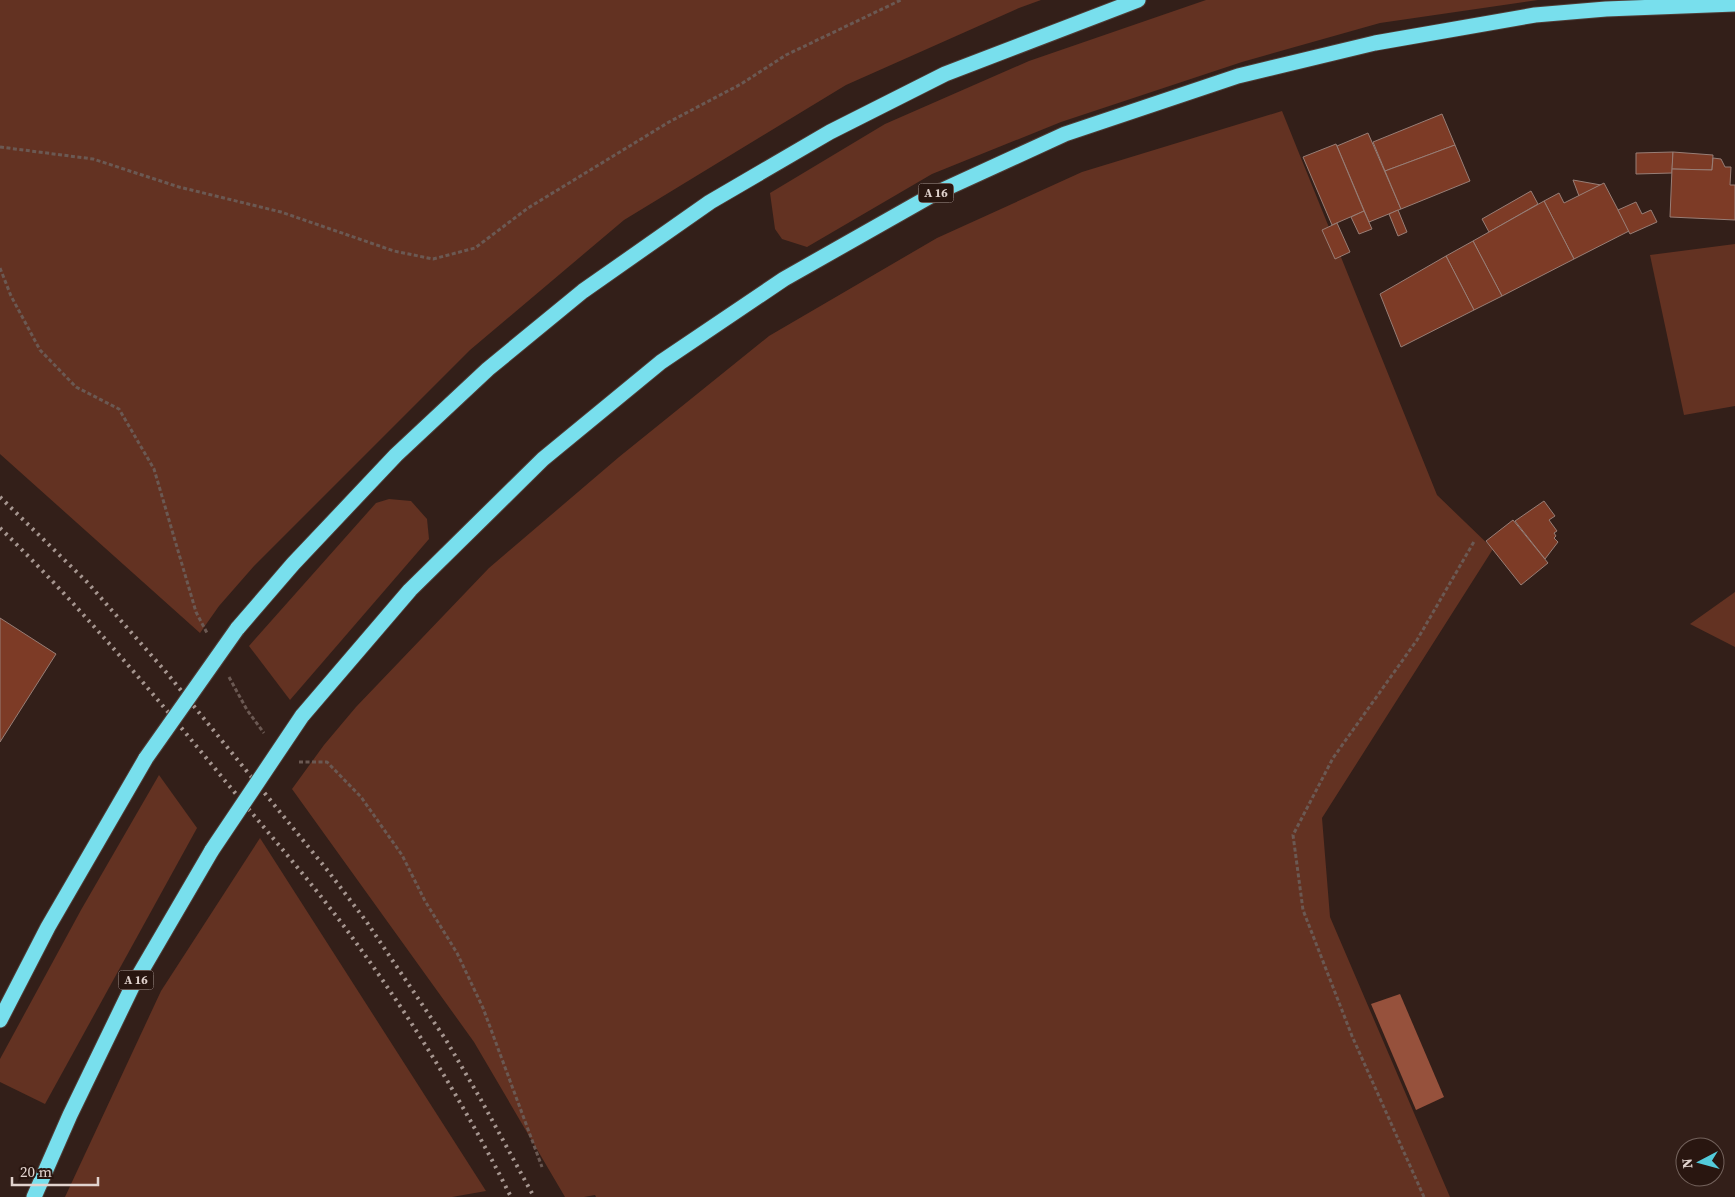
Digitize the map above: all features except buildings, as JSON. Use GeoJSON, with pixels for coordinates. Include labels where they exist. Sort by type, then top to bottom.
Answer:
{"type":"FeatureCollection","features":[{"type":"Feature","properties":{"kind":"highway"},"geometry":{"type":"LineString","coordinates":[[0,1020],[48,927],[146,758],[237,629],[293,564],[396,455],[488,369],[583,291],[710,202],[830,132],[945,74],[1138,0]]}},
{"type":"Feature","properties":{"kind":"highway","name":"A 16"},"geometry":{"type":"LineString","coordinates":[[34,1197],[70,1115],[132,987],[212,850],[302,716],[410,590],[550,453],[661,362],[776,284],[934,194],[1065,134],[1238,76],[1374,43],[1535,15],[1606,9],[1735,4]]}},
{"type":"Feature","properties":{"kind":"path"},"geometry":{"type":"LineString","coordinates":[[0,147],[93,159],[179,187],[281,212],[394,251],[434,259],[474,248],[528,208],[669,122],[741,84],[786,55],[901,0]]}},
{"type":"Feature","properties":{"kind":"path"},"geometry":{"type":"LineString","coordinates":[[1424,1197],[1352,1036],[1303,910],[1293,835],[1333,758],[1417,640],[1475,540]]}},
{"type":"Feature","properties":{"kind":"shaded area"},"geometry":{"type":"Polygon","coordinates":[[[0,0],[1041,0],[846,85],[624,220],[470,350],[254,566],[219,606],[200,633],[0,454],[0,0]]]}},
{"type":"Feature","properties":{"kind":"shaded area"},"geometry":{"type":"Polygon","coordinates":[[[1206,0],[1538,0],[1380,23],[1242,62],[1061,122],[932,174],[807,247],[782,239],[775,229],[770,193],[885,124],[1029,61],[1206,0]]]}},
{"type":"Feature","properties":{"kind":"shaded area"},"geometry":{"type":"Polygon","coordinates":[[[1282,111],[1437,495],[1493,549],[1322,818],[1330,917],[1450,1197],[596,1197],[595,1195],[565,1197],[474,1042],[292,789],[324,745],[356,707],[489,568],[619,457],[769,336],[937,238],[1082,172],[1282,111]]]}},
{"type":"Feature","properties":{"kind":"shaded area"},"geometry":{"type":"Polygon","coordinates":[[[1735,244],[1735,406],[1684,415],[1650,255],[1735,244]]]}},
{"type":"Feature","properties":{"kind":"shaded area"},"geometry":{"type":"Polygon","coordinates":[[[389,499],[411,501],[427,519],[429,539],[290,700],[249,646],[376,503],[389,499]]]}},
{"type":"Feature","properties":{"kind":"shaded area"},"geometry":{"type":"Polygon","coordinates":[[[1735,592],[1735,647],[1690,624],[1735,592]]]}},
{"type":"Feature","properties":{"kind":"shaded area"},"geometry":{"type":"Polygon","coordinates":[[[159,775],[197,828],[45,1104],[0,1082],[0,1059],[81,910],[159,775]]]}},
{"type":"Feature","properties":{"kind":"shaded area"},"geometry":{"type":"Polygon","coordinates":[[[260,838],[486,1191],[452,1197],[65,1197],[161,991],[260,838]]]}},
{"type":"Feature","properties":{"kind":"shaded area"},"geometry":{"type":"Polygon","coordinates":[[[1400,994],[1444,1097],[1416,1110],[1371,1004],[1400,994]]]}},
{"type":"Feature","properties":{"kind":"railway"},"geometry":{"type":"LineString","coordinates":[[0,497],[87,582],[166,672],[328,871],[366,921],[446,1040],[534,1197]]}},
{"type":"Feature","properties":{"kind":"railway"},"geometry":{"type":"LineString","coordinates":[[0,528],[61,590],[119,655],[335,914],[394,996],[436,1062],[475,1129],[511,1197]]}}]}
